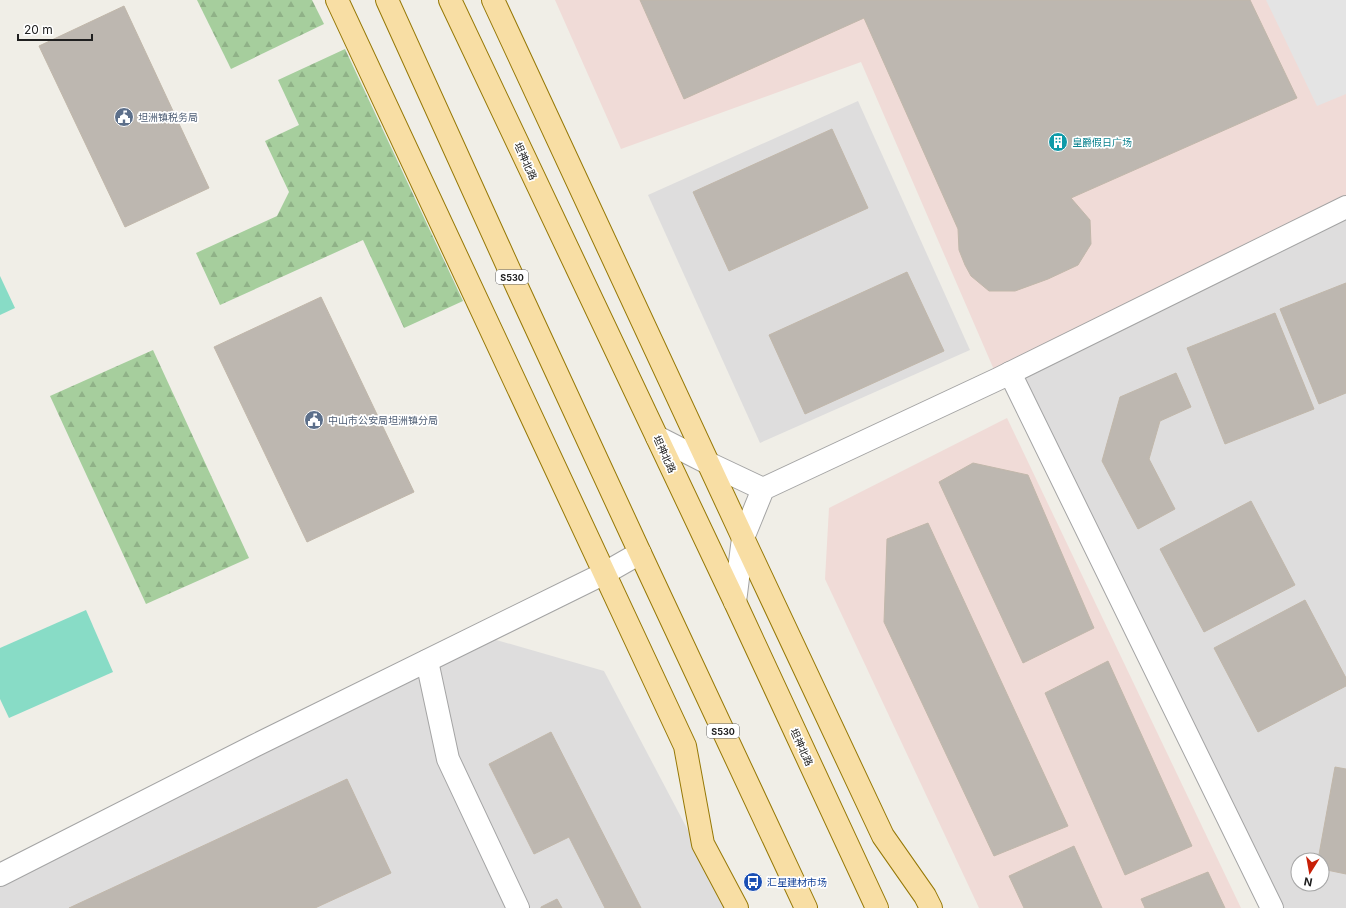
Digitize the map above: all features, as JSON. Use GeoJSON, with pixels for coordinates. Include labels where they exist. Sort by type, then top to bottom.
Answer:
{"type":"FeatureCollection","features":[{"type":"Feature","properties":{"kind":"main road"},"geometry":{"type":"LineString","coordinates":[[337,0],[685,746],[703,844],[737,908]]}},
{"type":"Feature","properties":{"kind":"main road","name":"S530"},"geometry":{"type":"LineString","coordinates":[[388,0],[518,289],[806,908]]}},
{"type":"Feature","properties":{"kind":"main road","name":"坦神北路"},"geometry":{"type":"LineString","coordinates":[[450,0],[735,602],[877,908]]}},
{"type":"Feature","properties":{"kind":"main road"},"geometry":{"type":"LineString","coordinates":[[493,0],[883,836],[925,896],[931,908]]}},
{"type":"Feature","properties":{"kind":"street"},"geometry":{"type":"LineString","coordinates":[[735,602],[743,538],[763,488],[1010,373],[1346,207]]}},
{"type":"Feature","properties":{"kind":"street"},"geometry":{"type":"LineString","coordinates":[[1010,373],[1272,908]]}},
{"type":"Feature","properties":{"kind":"street"},"geometry":{"type":"LineString","coordinates":[[657,437],[708,463],[763,488]]}},
{"type":"Feature","properties":{"kind":"street"},"geometry":{"type":"LineString","coordinates":[[0,875],[254,746],[605,573],[640,554]]}},
{"type":"Feature","properties":{"kind":"street"},"geometry":{"type":"LineString","coordinates":[[427,661],[448,759],[518,908]]}},
{"type":"Feature","properties":{"kind":"shaded area"},"geometry":{"type":"Polygon","coordinates":[[[555,0],[1346,0],[1346,207],[998,379],[861,62],[621,149],[555,0]]]}},
{"type":"Feature","properties":{"kind":"shaded area"},"geometry":{"type":"Polygon","coordinates":[[[1266,0],[1346,0],[1346,94],[1317,106],[1266,0]]]}},
{"type":"Feature","properties":{"kind":"shaded area"},"geometry":{"type":"Polygon","coordinates":[[[858,101],[970,350],[760,443],[648,195],[858,101]]]}},
{"type":"Feature","properties":{"kind":"shaded area"},"geometry":{"type":"Polygon","coordinates":[[[1346,207],[1346,908],[1272,908],[1010,373],[1346,207]]]}},
{"type":"Feature","properties":{"kind":"shaded area"},"geometry":{"type":"Polygon","coordinates":[[[1007,418],[1241,908],[979,908],[825,579],[829,508],[1007,418]]]}},
{"type":"Feature","properties":{"kind":"shaded area"},"geometry":{"type":"Polygon","coordinates":[[[479,635],[604,671],[729,908],[0,908],[0,872],[479,635]]]}},
{"type":"Feature","properties":{"kind":"green space"},"geometry":{"type":"Polygon","coordinates":[[[197,0],[312,0],[324,24],[231,69],[197,0]]]}},
{"type":"Feature","properties":{"kind":"green space"},"geometry":{"type":"Polygon","coordinates":[[[345,49],[463,301],[404,328],[363,240],[220,305],[196,253],[277,216],[289,192],[265,141],[299,125],[278,80],[345,49]]]}},
{"type":"Feature","properties":{"kind":"green space"},"geometry":{"type":"Polygon","coordinates":[[[0,276],[15,308],[0,315],[0,276]]]}},
{"type":"Feature","properties":{"kind":"green space"},"geometry":{"type":"Polygon","coordinates":[[[153,350],[249,558],[146,604],[50,396],[153,350]]]}},
{"type":"Feature","properties":{"kind":"green space"},"geometry":{"type":"Polygon","coordinates":[[[86,610],[113,672],[9,718],[0,699],[0,648],[86,610]]]}},
{"type":"Feature","properties":{"kind":"building","name":"皇爵假日广场"},"geometry":{"type":"Polygon","coordinates":[[[640,0],[1250,0],[1297,98],[1071,198],[1090,220],[1091,244],[1078,265],[1048,279],[1015,291],[989,291],[971,276],[965,265],[959,250],[958,229],[864,18],[684,99],[640,0]]]}},
{"type":"Feature","properties":{"kind":"building","name":"坦洲镇税务局"},"geometry":{"type":"Polygon","coordinates":[[[124,6],[209,188],[125,227],[39,46],[124,6]]]}},
{"type":"Feature","properties":{"kind":"building"},"geometry":{"type":"Polygon","coordinates":[[[832,129],[868,208],[729,271],[693,192],[832,129]]]}},
{"type":"Feature","properties":{"kind":"building"},"geometry":{"type":"Polygon","coordinates":[[[907,272],[944,351],[805,414],[769,335],[907,272]]]}},
{"type":"Feature","properties":{"kind":"building"},"geometry":{"type":"Polygon","coordinates":[[[1346,283],[1346,393],[1319,404],[1280,309],[1346,283]]]}},
{"type":"Feature","properties":{"kind":"building","name":"中山市公安局坦洲镇分局"},"geometry":{"type":"Polygon","coordinates":[[[321,297],[414,492],[307,542],[214,347],[321,297]]]}},
{"type":"Feature","properties":{"kind":"building"},"geometry":{"type":"Polygon","coordinates":[[[1275,313],[1314,409],[1225,444],[1187,348],[1275,313]]]}},
{"type":"Feature","properties":{"kind":"building"},"geometry":{"type":"Polygon","coordinates":[[[1176,373],[1191,407],[1160,421],[1149,459],[1175,509],[1138,529],[1102,461],[1120,397],[1176,373]]]}},
{"type":"Feature","properties":{"kind":"building"},"geometry":{"type":"Polygon","coordinates":[[[973,463],[1028,475],[1094,628],[1023,663],[939,482],[973,463]]]}},
{"type":"Feature","properties":{"kind":"building"},"geometry":{"type":"Polygon","coordinates":[[[1251,501],[1295,585],[1204,632],[1160,549],[1251,501]]]}},
{"type":"Feature","properties":{"kind":"building"},"geometry":{"type":"Polygon","coordinates":[[[928,523],[1068,826],[994,856],[884,622],[887,539],[928,523]]]}},
{"type":"Feature","properties":{"kind":"building"},"geometry":{"type":"Polygon","coordinates":[[[1305,600],[1346,678],[1346,686],[1258,732],[1214,648],[1305,600]]]}},
{"type":"Feature","properties":{"kind":"building"},"geometry":{"type":"Polygon","coordinates":[[[1108,661],[1192,846],[1125,875],[1045,693],[1108,661]]]}},
{"type":"Feature","properties":{"kind":"building"},"geometry":{"type":"Polygon","coordinates":[[[551,732],[641,908],[605,908],[569,837],[534,854],[489,764],[551,732]]]}},
{"type":"Feature","properties":{"kind":"building"},"geometry":{"type":"Polygon","coordinates":[[[1335,767],[1346,769],[1346,874],[1330,871],[1330,852],[1319,852],[1335,767]]]}},
{"type":"Feature","properties":{"kind":"building"},"geometry":{"type":"Polygon","coordinates":[[[347,779],[391,873],[315,908],[69,908],[347,779]]]}},
{"type":"Feature","properties":{"kind":"building"},"geometry":{"type":"Polygon","coordinates":[[[1074,846],[1102,908],[1024,908],[1009,876],[1074,846]]]}},
{"type":"Feature","properties":{"kind":"building"},"geometry":{"type":"Polygon","coordinates":[[[1208,872],[1225,908],[1145,908],[1141,899],[1208,872]]]}},
{"type":"Feature","properties":{"kind":"building"},"geometry":{"type":"Polygon","coordinates":[[[557,899],[562,908],[541,908],[541,907],[557,899]]]}},
{"type":"Feature","properties":{"kind":"place","name":"坦洲镇税务局"},"geometry":{"type":"Point","coordinates":[124,117]}},
{"type":"Feature","properties":{"kind":"place","name":"皇爵假日广场"},"geometry":{"type":"Point","coordinates":[1058,142]}},
{"type":"Feature","properties":{"kind":"place","name":"中山市公安局坦洲镇分局"},"geometry":{"type":"Point","coordinates":[314,420]}},
{"type":"Feature","properties":{"kind":"place","name":"汇星建材市场"},"geometry":{"type":"Point","coordinates":[753,882]}}]}
